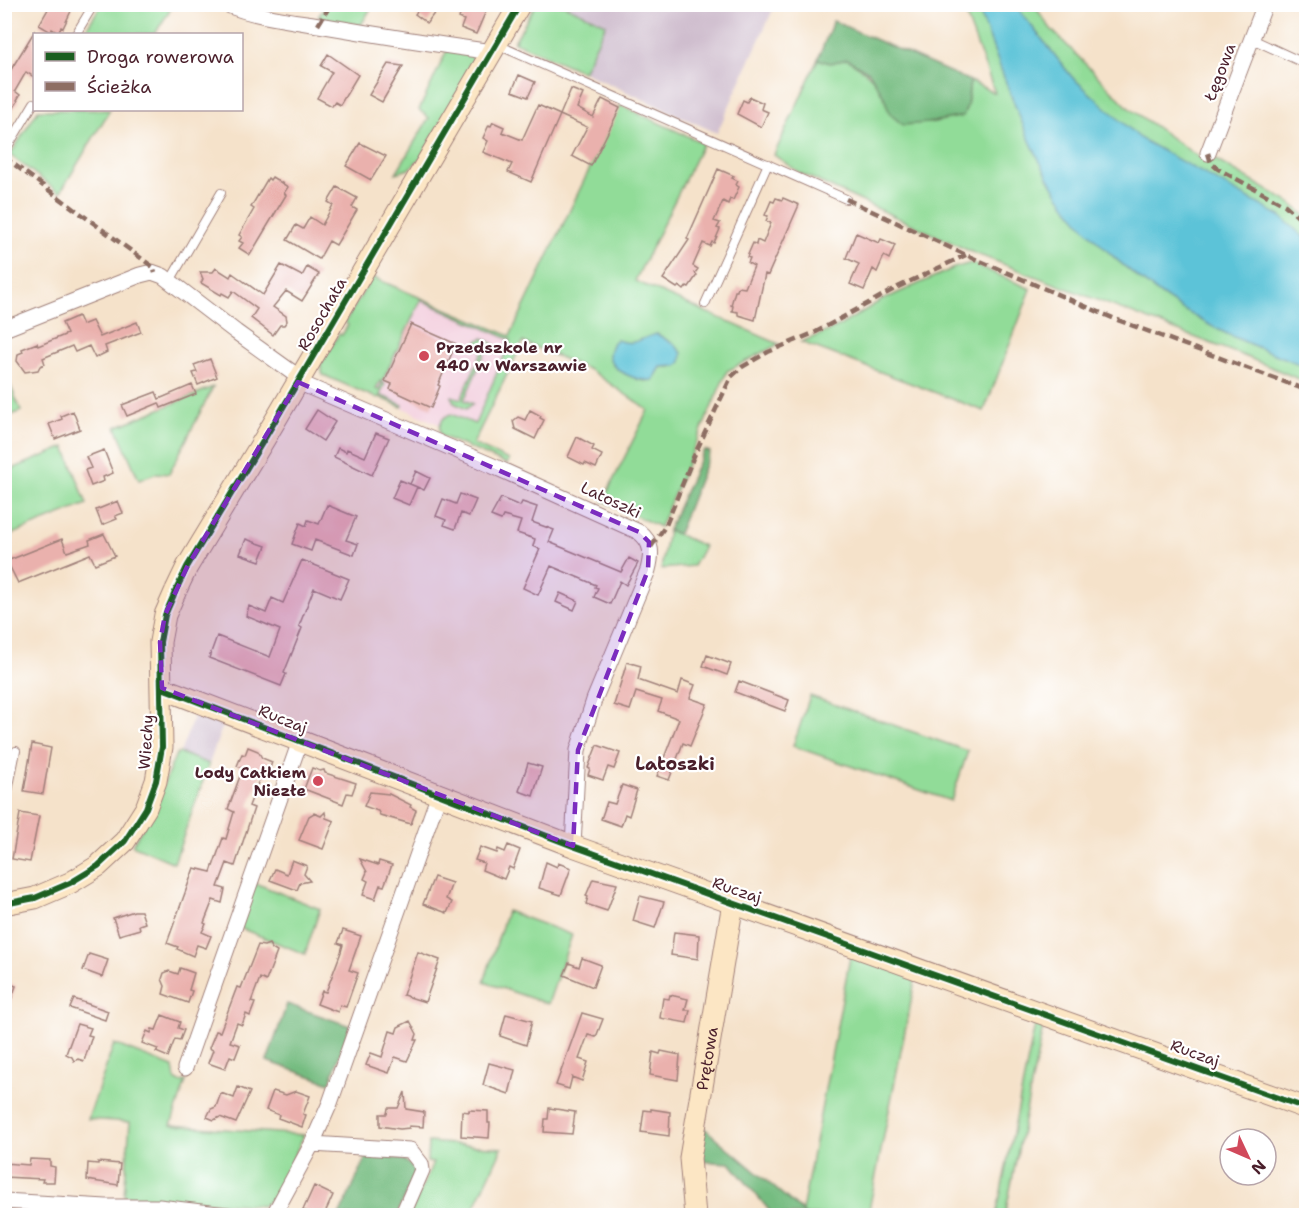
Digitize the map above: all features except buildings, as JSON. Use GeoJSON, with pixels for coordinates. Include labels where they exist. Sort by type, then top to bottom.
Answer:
{"type":"FeatureCollection","features":[{"type":"Feature","properties":{"kind":"street","name":"Rosochata"},"geometry":{"type":"LineString","coordinates":[[160,642],[165,615],[187,567],[520,4]]}},
{"type":"Feature","properties":{"kind":"street","name":"Łęgowa"},"geometry":{"type":"LineString","coordinates":[[1208,153],[1265,4]]}},
{"type":"Feature","properties":{"kind":"street"},"geometry":{"type":"LineString","coordinates":[[225,5],[244,12],[388,38],[494,48]]}},
{"type":"Feature","properties":{"kind":"street"},"geometry":{"type":"LineString","coordinates":[[4,329],[140,275],[152,272],[170,281]]}},
{"type":"Feature","properties":{"kind":"street","name":"Latoszki"},"geometry":{"type":"LineString","coordinates":[[170,281],[299,380],[639,532],[649,543],[651,552],[648,570],[594,700],[578,750],[573,846]]}},
{"type":"Feature","properties":{"kind":"street","name":"Wiechy"},"geometry":{"type":"LineString","coordinates":[[7,898],[35,898],[70,883],[98,866],[125,841],[146,808],[156,781],[162,747],[160,642]]}},
{"type":"Feature","properties":{"kind":"street","name":"Ruczaj"},"geometry":{"type":"LineString","coordinates":[[162,688],[573,846],[1306,1108]]}},
{"type":"Feature","properties":{"kind":"street","name":"Ruczaj"},"geometry":{"type":"LineString","coordinates":[[185,1068],[300,741]]}},
{"type":"Feature","properties":{"kind":"street"},"geometry":{"type":"LineString","coordinates":[[273,1215],[312,1144],[330,1102],[439,794]]}},
{"type":"Feature","properties":{"kind":"street","name":"Prętowa"},"geometry":{"type":"LineString","coordinates":[[695,1215],[690,1158],[733,903]]}},
{"type":"Feature","properties":{"kind":"street"},"geometry":{"type":"LineString","coordinates":[[312,1144],[410,1150],[421,1164],[422,1170],[402,1215]]}},
{"type":"Feature","properties":{"kind":"street"},"geometry":{"type":"LineString","coordinates":[[4,1201],[106,1207],[159,1207],[235,1215]]}},
{"type":"Feature","properties":{"kind":"lane"},"geometry":{"type":"LineString","coordinates":[[77,33],[94,4]]}},
{"type":"Feature","properties":{"kind":"lane"},"geometry":{"type":"LineString","coordinates":[[1252,39],[1306,64]]}},
{"type":"Feature","properties":{"kind":"lane"},"geometry":{"type":"LineString","coordinates":[[494,48],[846,199]]}},
{"type":"Feature","properties":{"kind":"lane"},"geometry":{"type":"LineString","coordinates":[[4,153],[33,105]]}},
{"type":"Feature","properties":{"kind":"lane"},"geometry":{"type":"LineString","coordinates":[[705,304],[768,164]]}},
{"type":"Feature","properties":{"kind":"lane"},"geometry":{"type":"LineString","coordinates":[[170,281],[221,193]]}},
{"type":"Feature","properties":{"kind":"lane"},"geometry":{"type":"LineString","coordinates":[[4,811],[16,751]]}},
{"type":"Feature","properties":{"kind":"highlighted area"},"geometry":{"type":"Polygon","coordinates":[[[298,382],[639,532],[649,542],[648,570],[578,750],[573,846],[162,688],[160,642],[165,615],[187,567],[298,382]]]}},
{"type":"Feature","properties":{"kind":"shaded area"},"geometry":{"type":"Polygon","coordinates":[[[564,5],[775,5],[717,133],[583,72],[606,24],[564,5]]]}},
{"type":"Feature","properties":{"kind":"shaded area","name":"Przedszkole nr 440 w Warszawie"},"geometry":{"type":"Polygon","coordinates":[[[378,279],[523,342],[473,444],[443,426],[325,373],[378,279]]]}},
{"type":"Feature","properties":{"kind":"shaded area"},"geometry":{"type":"Polygon","coordinates":[[[196,711],[224,722],[209,764],[180,753],[196,711]]]}},
{"type":"Feature","properties":{"kind":"green space"},"geometry":{"type":"Polygon","coordinates":[[[101,4],[173,5],[156,33],[84,33],[101,4]]]}},
{"type":"Feature","properties":{"kind":"green space"},"geometry":{"type":"Polygon","coordinates":[[[536,4],[564,5],[606,24],[583,72],[514,42],[536,4]]]}},
{"type":"Feature","properties":{"kind":"green space"},"geometry":{"type":"Polygon","coordinates":[[[326,5],[373,5],[361,25],[318,17],[326,5]]]}},
{"type":"Feature","properties":{"kind":"green space"},"geometry":{"type":"Polygon","coordinates":[[[962,5],[1034,5],[1051,29],[1129,108],[1200,158],[1214,159],[1290,203],[1306,216],[1306,382],[974,253],[800,173],[774,155],[818,59],[830,63],[847,59],[864,70],[875,81],[890,114],[929,123],[962,116],[967,106],[970,81],[995,93],[962,5]]]}},
{"type":"Feature","properties":{"kind":"green space"},"geometry":{"type":"Polygon","coordinates":[[[833,21],[970,81],[967,106],[963,116],[903,125],[890,114],[883,95],[869,72],[847,59],[830,63],[818,59],[833,21]]]}},
{"type":"Feature","properties":{"kind":"green space"},"geometry":{"type":"Polygon","coordinates":[[[448,48],[472,52],[476,62],[420,159],[409,169],[396,173],[429,118],[419,110],[448,48]]]}},
{"type":"Feature","properties":{"kind":"green space"},"geometry":{"type":"Polygon","coordinates":[[[620,105],[703,143],[635,281],[779,344],[727,371],[660,527],[603,501],[648,410],[590,370],[523,342],[473,444],[509,460],[507,464],[441,436],[439,429],[442,420],[451,414],[475,424],[511,340],[421,300],[382,382],[380,381],[376,389],[379,390],[382,383],[385,384],[380,395],[403,405],[402,407],[323,375],[320,365],[339,334],[342,335],[348,325],[345,322],[372,277],[510,336],[620,105]],[[657,334],[628,343],[619,341],[636,379],[645,381],[653,380],[661,367],[671,367],[682,353],[675,345],[657,334]]]}},
{"type":"Feature","properties":{"kind":"green space"},"geometry":{"type":"Polygon","coordinates":[[[37,111],[109,111],[60,193],[10,155],[37,111]]]}},
{"type":"Feature","properties":{"kind":"green space"},"geometry":{"type":"Polygon","coordinates":[[[971,263],[1031,289],[984,411],[801,342],[836,328],[880,301],[954,268],[971,263]]]}},
{"type":"Feature","properties":{"kind":"green space"},"geometry":{"type":"Polygon","coordinates":[[[483,338],[494,344],[497,349],[496,352],[487,348],[464,400],[473,404],[466,409],[454,403],[452,396],[461,399],[484,347],[476,343],[483,338]]]}},
{"type":"Feature","properties":{"kind":"green space"},"geometry":{"type":"Polygon","coordinates":[[[4,370],[21,411],[5,418],[4,418],[4,370]]]}},
{"type":"Feature","properties":{"kind":"green space"},"geometry":{"type":"Polygon","coordinates":[[[213,387],[169,474],[157,473],[139,480],[116,427],[213,387]]]}},
{"type":"Feature","properties":{"kind":"green space"},"geometry":{"type":"Polygon","coordinates":[[[65,447],[87,504],[5,537],[5,472],[65,447]]]}},
{"type":"Feature","properties":{"kind":"green space"},"geometry":{"type":"Polygon","coordinates":[[[704,450],[710,452],[678,534],[668,530],[704,450]]]}},
{"type":"Feature","properties":{"kind":"green space"},"geometry":{"type":"Polygon","coordinates":[[[668,530],[704,546],[693,566],[661,569],[668,530]]]}},
{"type":"Feature","properties":{"kind":"green space"},"geometry":{"type":"Polygon","coordinates":[[[810,696],[968,751],[951,801],[793,746],[810,696]]]}},
{"type":"Feature","properties":{"kind":"green space"},"geometry":{"type":"Polygon","coordinates":[[[180,753],[209,764],[174,863],[132,845],[152,813],[176,754],[180,753]]]}},
{"type":"Feature","properties":{"kind":"green space"},"geometry":{"type":"Polygon","coordinates":[[[255,883],[320,909],[305,954],[240,928],[255,883]]]}},
{"type":"Feature","properties":{"kind":"green space"},"geometry":{"type":"Polygon","coordinates":[[[507,911],[572,935],[548,1004],[484,982],[507,911]]]}},
{"type":"Feature","properties":{"kind":"green space"},"geometry":{"type":"Polygon","coordinates":[[[851,952],[916,976],[868,1215],[805,1215],[802,1211],[851,952]]]}},
{"type":"Feature","properties":{"kind":"green space"},"geometry":{"type":"Polygon","coordinates":[[[287,1004],[350,1026],[330,1083],[267,1061],[287,1004]]]}},
{"type":"Feature","properties":{"kind":"green space"},"geometry":{"type":"Polygon","coordinates":[[[1036,1020],[1044,1022],[1005,1215],[996,1216],[1036,1020]]]}},
{"type":"Feature","properties":{"kind":"green space"},"geometry":{"type":"Polygon","coordinates":[[[114,1044],[173,1067],[175,1079],[180,1082],[186,1081],[171,1125],[304,1135],[275,1197],[262,1206],[124,1196],[130,1122],[88,1119],[114,1044]]]}},
{"type":"Feature","properties":{"kind":"green space"},"geometry":{"type":"Polygon","coordinates":[[[704,1128],[805,1215],[773,1215],[730,1163],[697,1161],[704,1128]]]}},
{"type":"Feature","properties":{"kind":"green space"},"geometry":{"type":"Polygon","coordinates":[[[428,1142],[502,1148],[471,1215],[409,1216],[433,1163],[427,1162],[428,1142]]]}},
{"type":"Feature","properties":{"kind":"green space"},"geometry":{"type":"Polygon","coordinates":[[[366,1158],[401,1159],[407,1162],[415,1173],[397,1215],[339,1216],[366,1158]]]}},
{"type":"Feature","properties":{"kind":"water"},"geometry":{"type":"Polygon","coordinates":[[[977,5],[1015,5],[1072,77],[1141,139],[1280,216],[1305,238],[1306,367],[1230,336],[1184,310],[1139,278],[1097,241],[1062,199],[1037,156],[1009,92],[977,5]]]}},
{"type":"Feature","properties":{"kind":"water"},"geometry":{"type":"Polygon","coordinates":[[[657,334],[675,345],[682,353],[681,362],[677,366],[661,367],[653,380],[647,380],[627,375],[611,362],[609,354],[613,342],[617,340],[628,343],[657,334]]]}},
{"type":"Feature","properties":{"kind":"marked path"},"geometry":{"type":"LineString","coordinates":[[318,25],[331,4]]}},
{"type":"Feature","properties":{"kind":"marked path"},"geometry":{"type":"LineString","coordinates":[[1208,153],[1211,163],[1218,169],[1285,205],[1306,224]]}},
{"type":"Feature","properties":{"kind":"marked path"},"geometry":{"type":"LineString","coordinates":[[4,157],[153,267],[155,273]]}},
{"type":"Feature","properties":{"kind":"marked path"},"geometry":{"type":"LineString","coordinates":[[846,199],[966,255],[1115,319],[1306,390]]}},
{"type":"Feature","properties":{"kind":"marked path"},"geometry":{"type":"LineString","coordinates":[[651,547],[666,525],[693,458],[731,377],[742,367],[768,352],[816,332],[898,287],[966,255]]}},
{"type":"Feature","properties":{"kind":"cycle path"},"geometry":{"type":"LineString","coordinates":[[4,904],[35,898],[70,883],[98,866],[125,841],[146,808],[156,781],[162,747],[160,642],[165,615],[176,590],[187,567],[520,4]]}},
{"type":"Feature","properties":{"kind":"cycle path"},"geometry":{"type":"LineString","coordinates":[[162,688],[573,846],[1306,1108]]}},
{"type":"Feature","properties":{"kind":"place","name":"Przedszkole nr 440 w Warszawie"},"geometry":{"type":"Point","coordinates":[424,356]}},
{"type":"Feature","properties":{"kind":"place","name":"Lody Całkiem Niezłe"},"geometry":{"type":"Point","coordinates":[318,781]}},
{"type":"Feature","properties":{"kind":"district","name":"Latoszki"},"geometry":{"type":"Point","coordinates":[675,764]}}]}
